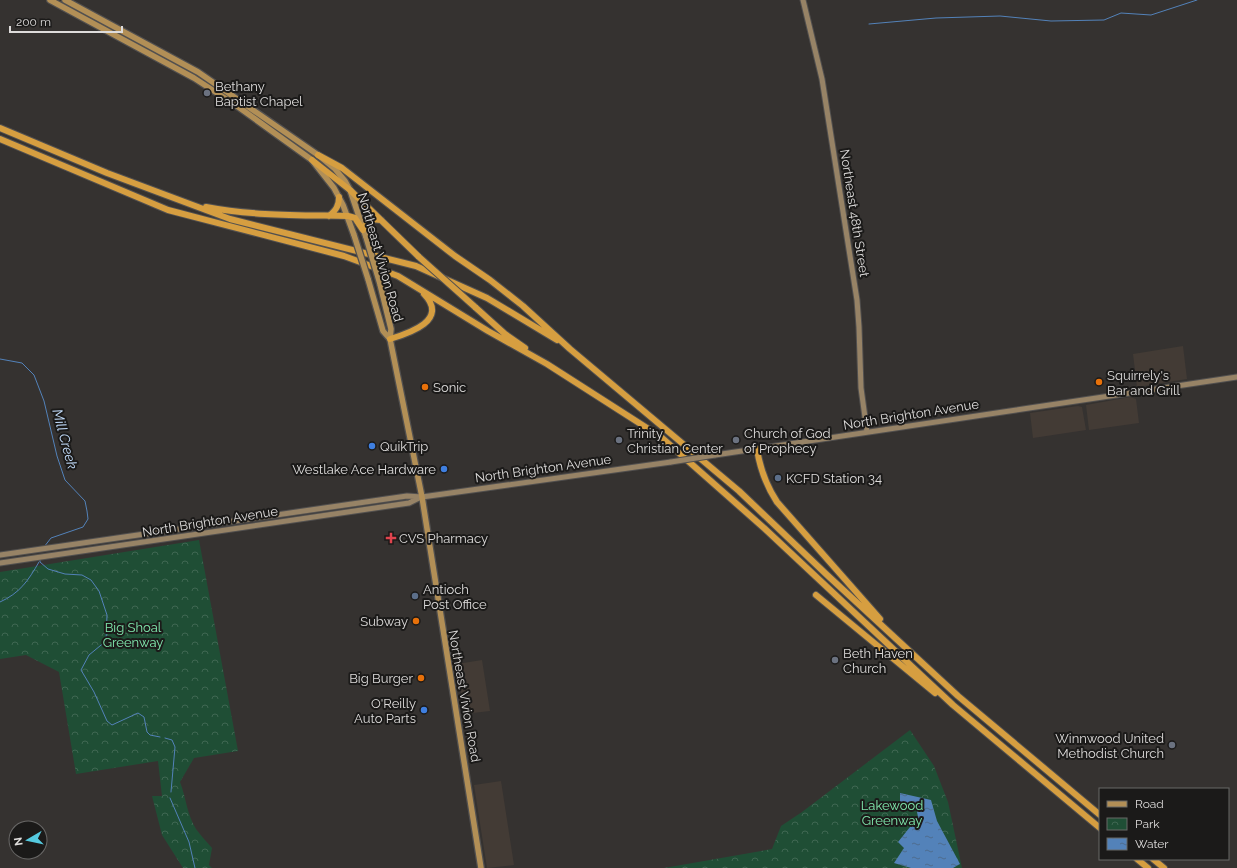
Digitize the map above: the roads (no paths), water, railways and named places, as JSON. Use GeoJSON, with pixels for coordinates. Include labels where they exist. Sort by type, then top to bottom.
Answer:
{"type":"FeatureCollection","features":[{"type":"Feature","properties":{"kind":"highway"},"geometry":{"type":"LineString","coordinates":[[0,128],[107,173],[230,219],[416,266],[487,298],[570,349]]}},
{"type":"Feature","properties":{"kind":"highway"},"geometry":{"type":"LineString","coordinates":[[0,138],[168,210],[344,256],[398,276],[488,331],[547,364],[661,437],[764,528],[953,705],[1099,827]]}},
{"type":"Feature","properties":{"kind":"highway"},"geometry":{"type":"LineString","coordinates":[[318,155],[342,168],[455,256],[501,289],[544,324],[570,349],[739,491],[958,696],[1099,814]]}},
{"type":"Feature","properties":{"kind":"highway"},"geometry":{"type":"LineString","coordinates":[[312,160],[350,190],[419,257],[506,334],[547,364]]}},
{"type":"Feature","properties":{"kind":"highway"},"geometry":{"type":"LineString","coordinates":[[329,216],[336,210],[339,204],[339,197]]}},
{"type":"Feature","properties":{"kind":"highway"},"geometry":{"type":"LineString","coordinates":[[192,205],[228,211],[294,215],[348,216],[355,218],[363,230],[367,222],[372,219],[381,220]]}},
{"type":"Feature","properties":{"kind":"highway"},"geometry":{"type":"LineString","coordinates":[[390,339],[416,329],[430,318],[432,311],[431,304],[419,288]]}},
{"type":"Feature","properties":{"kind":"highway"},"geometry":{"type":"LineString","coordinates":[[757,449],[762,474],[777,502],[898,640]]}},
{"type":"Feature","properties":{"kind":"highway"},"geometry":{"type":"LineString","coordinates":[[816,595],[939,697],[953,705]]}},
{"type":"Feature","properties":{"kind":"highway"},"geometry":{"type":"LineString","coordinates":[[1138,860],[1148,868]]}},
{"type":"Feature","properties":{"kind":"highway"},"geometry":{"type":"LineString","coordinates":[[1154,860],[1164,868]]}},
{"type":"Feature","properties":{"kind":"main road","name":"Northeast Vivion Road"},"geometry":{"type":"LineString","coordinates":[[50,0],[194,78],[237,106],[312,160],[331,183],[348,216],[383,330],[390,339]]}},
{"type":"Feature","properties":{"kind":"main road","name":"Northeast Vivion Road"},"geometry":{"type":"LineString","coordinates":[[65,0],[198,72],[318,155],[335,169],[350,190],[380,284],[391,329],[390,339],[422,497],[481,868]]}},
{"type":"Feature","properties":{"kind":"main road","name":"Northeast 48th Street"},"geometry":{"type":"LineString","coordinates":[[803,0],[822,79],[857,300],[861,388],[868,432]]}},
{"type":"Feature","properties":{"kind":"main road","name":"North Brighton Avenue"},"geometry":{"type":"LineString","coordinates":[[0,555],[407,496],[422,497],[672,462],[1237,377]]}},
{"type":"Feature","properties":{"kind":"main road","name":"North Brighton Avenue"},"geometry":{"type":"LineString","coordinates":[[0,563],[409,503],[422,497]]}},
{"type":"Feature","properties":{"kind":"water"},"geometry":{"type":"Polygon","coordinates":[[[900,793],[931,800],[937,821],[960,864],[953,868],[911,868],[894,863],[904,848],[898,842],[918,817],[916,807],[900,802],[900,793]]]}},
{"type":"Feature","properties":{"kind":"waterway"},"geometry":{"type":"LineString","coordinates":[[869,24],[936,18],[1000,16],[1051,21],[1104,20],[1121,13],[1151,15],[1197,0]]}},
{"type":"Feature","properties":{"kind":"waterway","name":"Mill Creek"},"geometry":{"type":"LineString","coordinates":[[0,359],[22,363],[34,375],[44,401],[57,456],[65,480],[85,501],[88,519],[83,527],[51,538],[44,547]]}},
{"type":"Feature","properties":{"kind":"waterway","name":"Mill Creek"},"geometry":{"type":"LineString","coordinates":[[40,560],[40,562],[48,569],[65,574],[82,575],[91,580],[99,591],[107,615],[106,641],[89,655],[81,670],[94,692],[107,721],[112,725],[138,713],[144,717],[147,732],[150,735],[160,737]]}},
{"type":"Feature","properties":{"kind":"waterway"},"geometry":{"type":"LineString","coordinates":[[0,602],[13,595],[23,586],[39,562]]}},
{"type":"Feature","properties":{"kind":"waterway","name":"Mill Creek"},"geometry":{"type":"LineString","coordinates":[[165,738],[172,740],[175,747],[171,792]]}},
{"type":"Feature","properties":{"kind":"waterway","name":"Mill Creek"},"geometry":{"type":"LineString","coordinates":[[170,798],[189,842],[195,868]]}},
{"type":"Feature","properties":{"kind":"place","name":"Bethany Baptist Chapel"},"geometry":{"type":"Point","coordinates":[207,93]}},
{"type":"Feature","properties":{"kind":"place","name":"Squirrely's Bar and Grill"},"geometry":{"type":"Point","coordinates":[1099,382]}},
{"type":"Feature","properties":{"kind":"place","name":"Sonic"},"geometry":{"type":"Point","coordinates":[425,387]}},
{"type":"Feature","properties":{"kind":"place","name":"Trinity Christian Center"},"geometry":{"type":"Point","coordinates":[619,440]}},
{"type":"Feature","properties":{"kind":"place","name":"Church of God of Prophecy"},"geometry":{"type":"Point","coordinates":[736,440]}},
{"type":"Feature","properties":{"kind":"place","name":"QuikTrip"},"geometry":{"type":"Point","coordinates":[372,446]}},
{"type":"Feature","properties":{"kind":"place","name":"Westlake Ace Hardware"},"geometry":{"type":"Point","coordinates":[444,469]}},
{"type":"Feature","properties":{"kind":"place","name":"KCFD Station 34"},"geometry":{"type":"Point","coordinates":[778,478]}},
{"type":"Feature","properties":{"kind":"place","name":"CVS Pharmacy"},"geometry":{"type":"Point","coordinates":[391,538]}},
{"type":"Feature","properties":{"kind":"place","name":"Antioch Post Office"},"geometry":{"type":"Point","coordinates":[415,596]}},
{"type":"Feature","properties":{"kind":"place","name":"Subway"},"geometry":{"type":"Point","coordinates":[416,621]}},
{"type":"Feature","properties":{"kind":"place","name":"Beth Haven Church"},"geometry":{"type":"Point","coordinates":[835,660]}},
{"type":"Feature","properties":{"kind":"place","name":"Big Burger"},"geometry":{"type":"Point","coordinates":[421,678]}},
{"type":"Feature","properties":{"kind":"place","name":"O'Reilly Auto Parts"},"geometry":{"type":"Point","coordinates":[424,710]}},
{"type":"Feature","properties":{"kind":"place","name":"Winnwood United Methodist Church"},"geometry":{"type":"Point","coordinates":[1172,745]}},
{"type":"Feature","properties":{"kind":"park label","name":"Big Shoal Greenway"},"geometry":{"type":"Point","coordinates":[133,634]}},
{"type":"Feature","properties":{"kind":"park label","name":"Lakewood Greenway"},"geometry":{"type":"Point","coordinates":[892,812]}}]}
